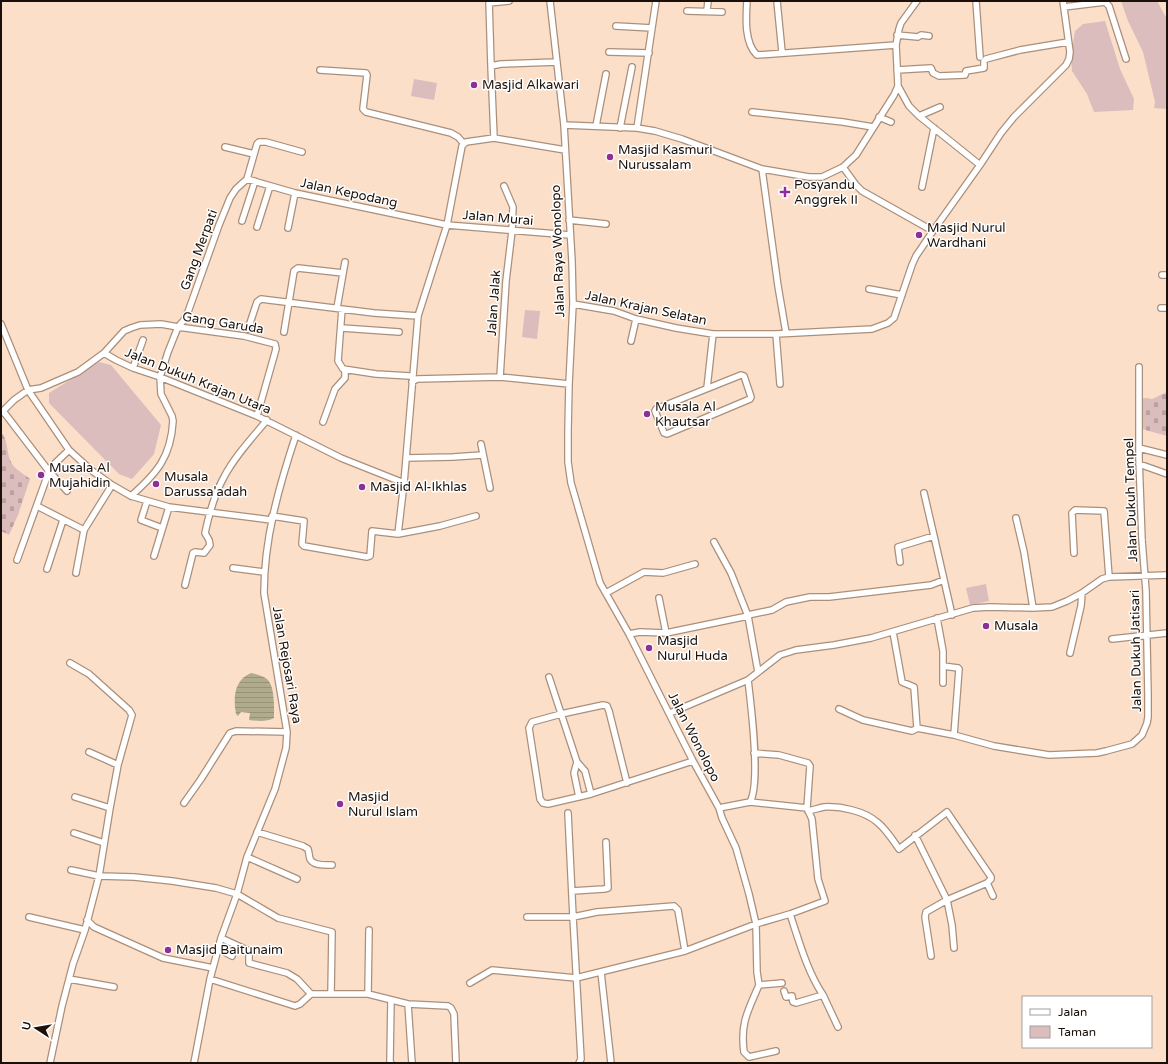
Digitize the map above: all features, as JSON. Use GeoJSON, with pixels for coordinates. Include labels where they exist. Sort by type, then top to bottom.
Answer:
{"type":"FeatureCollection","features":[{"type":"Feature","properties":{"kind":"street"},"geometry":{"type":"LineString","coordinates":[[494,138],[489,2],[509,1]]}},
{"type":"Feature","properties":{"kind":"street","name":"Jalan Raya Wonolopo"},"geometry":{"type":"LineString","coordinates":[[550,1],[564,125],[572,261],[573,304],[569,384],[568,462],[571,484],[589,546]]}},
{"type":"Feature","properties":{"kind":"street"},"geometry":{"type":"LineString","coordinates":[[637,128],[656,1]]}},
{"type":"Feature","properties":{"kind":"street"},"geometry":{"type":"LineString","coordinates":[[707,11],[708,1]]}},
{"type":"Feature","properties":{"kind":"street"},"geometry":{"type":"LineString","coordinates":[[747,1],[746,27],[754,52],[757,55],[896,45]]}},
{"type":"Feature","properties":{"kind":"street"},"geometry":{"type":"LineString","coordinates":[[777,1],[782,52]]}},
{"type":"Feature","properties":{"kind":"street"},"geometry":{"type":"LineString","coordinates":[[564,125],[637,128],[655,131],[682,139],[762,169],[809,177],[822,177],[843,168],[859,151],[894,95],[898,86],[897,36],[901,23],[916,1]]}},
{"type":"Feature","properties":{"kind":"street"},"geometry":{"type":"LineString","coordinates":[[976,1],[980,57]]}},
{"type":"Feature","properties":{"kind":"street"},"geometry":{"type":"LineString","coordinates":[[1063,4],[1107,3],[1126,59]]}},
{"type":"Feature","properties":{"kind":"street","name":"Jalan Krajan Selatan"},"geometry":{"type":"LineString","coordinates":[[573,304],[614,311],[636,319],[676,328],[713,334],[776,334],[786,332],[872,329],[892,321],[912,265],[933,231],[1005,127],[1066,64],[1069,59],[1070,52],[1063,4]]}},
{"type":"Feature","properties":{"kind":"street"},"geometry":{"type":"LineString","coordinates":[[687,11],[722,12]]}},
{"type":"Feature","properties":{"kind":"street"},"geometry":{"type":"LineString","coordinates":[[616,26],[652,28]]}},
{"type":"Feature","properties":{"kind":"street"},"geometry":{"type":"LineString","coordinates":[[897,36],[929,36]]}},
{"type":"Feature","properties":{"kind":"street"},"geometry":{"type":"LineString","coordinates":[[898,70],[931,68],[933,74],[939,76],[965,75],[966,71],[984,68],[984,61],[986,59],[1020,50],[1068,42]]}},
{"type":"Feature","properties":{"kind":"street"},"geometry":{"type":"LineString","coordinates":[[609,52],[649,53]]}},
{"type":"Feature","properties":{"kind":"street"},"geometry":{"type":"LineString","coordinates":[[491,66],[501,64],[557,62]]}},
{"type":"Feature","properties":{"kind":"street"},"geometry":{"type":"LineString","coordinates":[[620,128],[632,67]]}},
{"type":"Feature","properties":{"kind":"street"},"geometry":{"type":"LineString","coordinates":[[320,70],[366,73],[363,109],[366,112],[451,133],[458,137],[464,144]]}},
{"type":"Feature","properties":{"kind":"street"},"geometry":{"type":"LineString","coordinates":[[596,126],[606,74]]}},
{"type":"Feature","properties":{"kind":"street"},"geometry":{"type":"LineString","coordinates":[[898,86],[909,106],[919,116],[980,165]]}},
{"type":"Feature","properties":{"kind":"street"},"geometry":{"type":"LineString","coordinates":[[919,116],[940,107]]}},
{"type":"Feature","properties":{"kind":"street"},"geometry":{"type":"LineString","coordinates":[[752,112],[843,122],[873,127]]}},
{"type":"Feature","properties":{"kind":"street"},"geometry":{"type":"LineString","coordinates":[[879,117],[891,122]]}},
{"type":"Feature","properties":{"kind":"street"},"geometry":{"type":"LineString","coordinates":[[922,187],[934,128]]}},
{"type":"Feature","properties":{"kind":"street"},"geometry":{"type":"LineString","coordinates":[[464,144],[494,138],[565,150]]}},
{"type":"Feature","properties":{"kind":"street"},"geometry":{"type":"LineString","coordinates":[[247,179],[257,144],[262,141],[302,152]]}},
{"type":"Feature","properties":{"kind":"street"},"geometry":{"type":"LineString","coordinates":[[398,534],[404,483],[418,316],[447,225],[462,146],[464,144]]}},
{"type":"Feature","properties":{"kind":"street"},"geometry":{"type":"LineString","coordinates":[[225,147],[254,154]]}},
{"type":"Feature","properties":{"kind":"street"},"geometry":{"type":"LineString","coordinates":[[843,168],[862,191],[933,231]]}},
{"type":"Feature","properties":{"kind":"street"},"geometry":{"type":"LineString","coordinates":[[762,169],[778,286],[786,332]]}},
{"type":"Feature","properties":{"kind":"street","name":"Jalan Kepodang"},"geometry":{"type":"LineString","coordinates":[[247,179],[295,193],[447,225]]}},
{"type":"Feature","properties":{"kind":"street","name":"Gang Merpati"},"geometry":{"type":"LineString","coordinates":[[160,377],[178,328],[188,312],[230,198],[236,189],[247,179]]}},
{"type":"Feature","properties":{"kind":"street"},"geometry":{"type":"LineString","coordinates":[[242,221],[255,181]]}},
{"type":"Feature","properties":{"kind":"street"},"geometry":{"type":"LineString","coordinates":[[257,227],[270,186]]}},
{"type":"Feature","properties":{"kind":"street","name":"Jalan Jalak"},"geometry":{"type":"LineString","coordinates":[[500,377],[506,281],[512,231],[513,207],[504,186]]}},
{"type":"Feature","properties":{"kind":"street"},"geometry":{"type":"LineString","coordinates":[[288,228],[295,193]]}},
{"type":"Feature","properties":{"kind":"street"},"geometry":{"type":"LineString","coordinates":[[569,220],[606,224]]}},
{"type":"Feature","properties":{"kind":"street","name":"Jalan Murai"},"geometry":{"type":"LineString","coordinates":[[447,225],[570,235]]}},
{"type":"Feature","properties":{"kind":"street"},"geometry":{"type":"LineString","coordinates":[[345,262],[342,273],[340,308],[342,328],[338,361],[345,370],[410,376],[413,379],[500,377],[569,384]]}},
{"type":"Feature","properties":{"kind":"street"},"geometry":{"type":"LineString","coordinates":[[284,332],[294,271],[298,268],[342,273]]}},
{"type":"Feature","properties":{"kind":"street"},"geometry":{"type":"LineString","coordinates":[[869,288],[902,295]]}},
{"type":"Feature","properties":{"kind":"street"},"geometry":{"type":"LineString","coordinates":[[248,329],[257,302],[261,299],[374,313],[418,316]]}},
{"type":"Feature","properties":{"kind":"street"},"geometry":{"type":"LineString","coordinates":[[631,341],[636,319]]}},
{"type":"Feature","properties":{"kind":"street"},"geometry":{"type":"LineString","coordinates":[[1,324],[28,390],[69,450],[90,470],[131,496],[169,507],[302,520],[304,522],[302,544],[304,546],[367,557],[371,554],[372,531],[398,534],[440,526],[476,516]]}},
{"type":"Feature","properties":{"kind":"street","name":"Gang Garuda"},"geometry":{"type":"LineString","coordinates":[[104,353],[124,331],[150,324],[161,324],[178,328],[228,333],[275,344],[276,349],[257,416]]}},
{"type":"Feature","properties":{"kind":"street"},"geometry":{"type":"LineString","coordinates":[[342,328],[399,332]]}},
{"type":"Feature","properties":{"kind":"street"},"geometry":{"type":"LineString","coordinates":[[707,388],[713,334]]}},
{"type":"Feature","properties":{"kind":"street"},"geometry":{"type":"LineString","coordinates":[[776,334],[780,384]]}},
{"type":"Feature","properties":{"kind":"street"},"geometry":{"type":"LineString","coordinates":[[134,368],[144,340]]}},
{"type":"Feature","properties":{"kind":"street","name":"Jalan Dukuh Krajan Utara"},"geometry":{"type":"LineString","coordinates":[[2,412],[14,400],[28,390],[41,388],[67,378],[83,369],[104,353],[134,368],[267,420],[341,458],[404,483]]}},
{"type":"Feature","properties":{"kind":"street","name":"Jalan Dukuh Tempel"},"geometry":{"type":"LineString","coordinates":[[670,712],[748,680],[780,655],[796,650],[855,642],[973,608],[990,606],[1033,608],[1055,606],[1082,593],[1102,579],[1108,577],[1145,574],[1139,464],[1139,367]]}},
{"type":"Feature","properties":{"kind":"street"},"geometry":{"type":"LineString","coordinates":[[322,422],[335,389],[345,378],[345,370]]}},
{"type":"Feature","properties":{"kind":"street"},"geometry":{"type":"LineString","coordinates":[[743,375],[751,398],[667,434],[664,433],[655,410],[707,388],[743,375]]}},
{"type":"Feature","properties":{"kind":"street"},"geometry":{"type":"LineString","coordinates":[[131,496],[152,478],[160,467],[169,444],[172,416],[162,396],[160,377]]}},
{"type":"Feature","properties":{"kind":"street"},"geometry":{"type":"LineString","coordinates":[[2,412],[66,491]]}},
{"type":"Feature","properties":{"kind":"street"},"geometry":{"type":"LineString","coordinates":[[185,585],[193,553],[195,552],[202,554],[209,547],[210,543],[205,533],[216,492],[237,456],[267,420]]}},
{"type":"Feature","properties":{"kind":"street","name":"Jalan Rejosari Raya"},"geometry":{"type":"LineString","coordinates":[[194,1063],[210,979],[221,938],[237,894],[247,857],[275,789],[286,748],[287,732],[264,593],[264,572],[272,518],[282,477],[296,435]]}},
{"type":"Feature","properties":{"kind":"street"},"geometry":{"type":"LineString","coordinates":[[481,444],[482,455],[490,488]]}},
{"type":"Feature","properties":{"kind":"street"},"geometry":{"type":"LineString","coordinates":[[1139,448],[1167,455]]}},
{"type":"Feature","properties":{"kind":"street"},"geometry":{"type":"LineString","coordinates":[[17,560],[37,506],[48,470],[69,450]]}},
{"type":"Feature","properties":{"kind":"street"},"geometry":{"type":"LineString","coordinates":[[406,458],[453,458],[482,455]]}},
{"type":"Feature","properties":{"kind":"street"},"geometry":{"type":"LineString","coordinates":[[1139,464],[1167,474]]}},
{"type":"Feature","properties":{"kind":"street"},"geometry":{"type":"LineString","coordinates":[[76,573],[84,530],[112,485]]}},
{"type":"Feature","properties":{"kind":"street"},"geometry":{"type":"LineString","coordinates":[[924,493],[952,615]]}},
{"type":"Feature","properties":{"kind":"street"},"geometry":{"type":"LineString","coordinates":[[147,501],[141,520],[162,528]]}},
{"type":"Feature","properties":{"kind":"street"},"geometry":{"type":"LineString","coordinates":[[37,506],[84,530]]}},
{"type":"Feature","properties":{"kind":"street"},"geometry":{"type":"LineString","coordinates":[[154,556],[169,507]]}},
{"type":"Feature","properties":{"kind":"street"},"geometry":{"type":"LineString","coordinates":[[1074,553],[1073,511],[1104,511],[1108,577]]}},
{"type":"Feature","properties":{"kind":"street"},"geometry":{"type":"LineString","coordinates":[[1016,518],[1024,552],[1033,608]]}},
{"type":"Feature","properties":{"kind":"street"},"geometry":{"type":"LineString","coordinates":[[47,569],[63,520]]}},
{"type":"Feature","properties":{"kind":"street"},"geometry":{"type":"LineString","coordinates":[[900,562],[897,549],[898,547],[934,536]]}},
{"type":"Feature","properties":{"kind":"street"},"geometry":{"type":"LineString","coordinates":[[714,542],[731,573],[748,616],[758,672]]}},
{"type":"Feature","properties":{"kind":"street","name":"Jalan Wonolopo"},"geometry":{"type":"LineString","coordinates":[[589,546],[600,583],[630,634],[693,761],[719,808],[736,848],[756,924],[757,972],[760,985]]}},
{"type":"Feature","properties":{"kind":"street"},"geometry":{"type":"LineString","coordinates":[[606,593],[644,572],[663,573],[695,564]]}},
{"type":"Feature","properties":{"kind":"street"},"geometry":{"type":"LineString","coordinates":[[233,568],[264,572]]}},
{"type":"Feature","properties":{"kind":"street","name":"Jalan Dukuh Jatisari"},"geometry":{"type":"LineString","coordinates":[[839,709],[863,720],[912,731],[916,728],[954,735],[994,746],[1049,755],[1097,753],[1132,744],[1142,735],[1148,717],[1145,574],[1167,575]]}},
{"type":"Feature","properties":{"kind":"street"},"geometry":{"type":"LineString","coordinates":[[630,634],[640,632],[666,633],[748,616],[772,610],[786,602],[810,596],[829,597],[931,584],[944,580]]}},
{"type":"Feature","properties":{"kind":"street"},"geometry":{"type":"LineString","coordinates":[[1070,653],[1081,606],[1082,593]]}},
{"type":"Feature","properties":{"kind":"street"},"geometry":{"type":"LineString","coordinates":[[659,598],[666,633]]}},
{"type":"Feature","properties":{"kind":"street"},"geometry":{"type":"LineString","coordinates":[[937,618],[943,651],[943,683]]}},
{"type":"Feature","properties":{"kind":"street"},"geometry":{"type":"LineString","coordinates":[[893,632],[902,682],[914,687],[916,728]]}},
{"type":"Feature","properties":{"kind":"street"},"geometry":{"type":"LineString","coordinates":[[1112,639],[1146,634],[1167,633]]}},
{"type":"Feature","properties":{"kind":"street"},"geometry":{"type":"LineString","coordinates":[[50,1063],[72,964],[85,930],[99,876],[118,765],[132,715],[129,710],[89,674],[70,663]]}},
{"type":"Feature","properties":{"kind":"street"},"geometry":{"type":"LineString","coordinates":[[943,666],[959,669],[954,735]]}},
{"type":"Feature","properties":{"kind":"street"},"geometry":{"type":"LineString","coordinates":[[549,677],[577,762],[584,772],[591,794]]}},
{"type":"Feature","properties":{"kind":"street"},"geometry":{"type":"LineString","coordinates":[[748,680],[754,753],[754,790],[750,802]]}},
{"type":"Feature","properties":{"kind":"street"},"geometry":{"type":"LineString","coordinates":[[627,783],[609,710],[606,706],[561,714],[532,722],[529,728],[540,799],[543,803],[548,804],[591,794],[627,783],[693,761]]}},
{"type":"Feature","properties":{"kind":"street"},"geometry":{"type":"LineString","coordinates":[[184,803],[230,733],[236,731],[287,732]]}},
{"type":"Feature","properties":{"kind":"street"},"geometry":{"type":"LineString","coordinates":[[89,752],[118,765]]}},
{"type":"Feature","properties":{"kind":"street"},"geometry":{"type":"LineString","coordinates":[[470,983],[492,970],[576,978],[685,951],[756,924],[790,914],[825,901],[818,879],[812,819],[808,809],[810,766],[808,763],[779,756],[754,753]]}},
{"type":"Feature","properties":{"kind":"street"},"geometry":{"type":"LineString","coordinates":[[577,762],[574,773],[579,796]]}},
{"type":"Feature","properties":{"kind":"street"},"geometry":{"type":"LineString","coordinates":[[75,797],[110,808]]}},
{"type":"Feature","properties":{"kind":"street"},"geometry":{"type":"LineString","coordinates":[[719,808],[750,802],[808,809],[824,807],[844,808],[864,814],[877,822],[888,832],[899,849],[915,835],[947,812],[991,877],[990,882],[947,900],[928,910],[925,914],[931,956]]}},
{"type":"Feature","properties":{"kind":"street"},"geometry":{"type":"LineString","coordinates":[[568,813],[581,1059],[579,1063]]}},
{"type":"Feature","properties":{"kind":"street"},"geometry":{"type":"LineString","coordinates":[[257,832],[303,846],[308,849],[310,860],[313,862],[332,865]]}},
{"type":"Feature","properties":{"kind":"street"},"geometry":{"type":"LineString","coordinates":[[74,833],[104,843]]}},
{"type":"Feature","properties":{"kind":"street"},"geometry":{"type":"LineString","coordinates":[[915,835],[947,900],[952,925],[954,948]]}},
{"type":"Feature","properties":{"kind":"street"},"geometry":{"type":"LineString","coordinates":[[572,891],[608,888],[606,842]]}},
{"type":"Feature","properties":{"kind":"street"},"geometry":{"type":"LineString","coordinates":[[247,857],[297,879]]}},
{"type":"Feature","properties":{"kind":"street"},"geometry":{"type":"LineString","coordinates":[[71,870],[99,876],[172,881],[216,888],[237,894],[278,918],[332,932],[331,994]]}},
{"type":"Feature","properties":{"kind":"street"},"geometry":{"type":"LineString","coordinates":[[988,883],[993,896]]}},
{"type":"Feature","properties":{"kind":"street"},"geometry":{"type":"LineString","coordinates":[[527,917],[573,917],[620,910],[674,906],[678,910],[685,951]]}},
{"type":"Feature","properties":{"kind":"street"},"geometry":{"type":"LineString","coordinates":[[790,914],[818,987],[838,1028]]}},
{"type":"Feature","properties":{"kind":"street"},"geometry":{"type":"LineString","coordinates":[[29,917],[85,930]]}},
{"type":"Feature","properties":{"kind":"street"},"geometry":{"type":"LineString","coordinates":[[87,920],[94,927],[163,958],[213,968]]}},
{"type":"Feature","properties":{"kind":"street"},"geometry":{"type":"LineString","coordinates":[[368,994],[369,930]]}},
{"type":"Feature","properties":{"kind":"street"},"geometry":{"type":"LineString","coordinates":[[221,938],[250,951],[249,963],[287,973],[297,978],[311,994]]}},
{"type":"Feature","properties":{"kind":"street"},"geometry":{"type":"LineString","coordinates":[[219,949],[232,956]]}},
{"type":"Feature","properties":{"kind":"street"},"geometry":{"type":"LineString","coordinates":[[601,972],[611,1063]]}},
{"type":"Feature","properties":{"kind":"street"},"geometry":{"type":"LineString","coordinates":[[69,979],[114,988]]}},
{"type":"Feature","properties":{"kind":"street"},"geometry":{"type":"LineString","coordinates":[[210,979],[295,1006],[300,1004],[311,994],[368,994],[408,1004],[448,1006],[454,1014],[456,1063]]}},
{"type":"Feature","properties":{"kind":"street"},"geometry":{"type":"LineString","coordinates":[[776,1051],[749,1057],[744,1052],[742,1035],[748,1010],[760,985],[782,983]]}},
{"type":"Feature","properties":{"kind":"street"},"geometry":{"type":"LineString","coordinates":[[784,992],[786,997],[792,996],[793,1002],[796,1003],[823,995]]}},
{"type":"Feature","properties":{"kind":"street"},"geometry":{"type":"LineString","coordinates":[[391,1000],[391,1063]]}},
{"type":"Feature","properties":{"kind":"street"},"geometry":{"type":"LineString","coordinates":[[408,1004],[412,1063]]}},
{"type":"Feature","properties":{"kind":"green space"},"geometry":{"type":"Polygon","coordinates":[[[1121,1],[1157,1],[1167,19],[1167,109],[1154,108],[1155,102],[1143,52],[1128,21],[1121,1]]]}},
{"type":"Feature","properties":{"kind":"green space"},"geometry":{"type":"Polygon","coordinates":[[[1105,21],[1120,69],[1134,99],[1133,110],[1094,112],[1087,94],[1072,71],[1071,56],[1075,31],[1083,24],[1105,21]]]}},
{"type":"Feature","properties":{"kind":"green space"},"geometry":{"type":"Polygon","coordinates":[[[414,79],[437,83],[434,100],[411,96],[414,79]]]}},
{"type":"Feature","properties":{"kind":"green space"},"geometry":{"type":"Polygon","coordinates":[[[525,310],[540,311],[537,339],[522,337],[525,310]]]}},
{"type":"Feature","properties":{"kind":"green space"},"geometry":{"type":"Polygon","coordinates":[[[99,362],[111,365],[161,425],[154,454],[132,479],[119,474],[49,403],[49,393],[99,362]]]}},
{"type":"Feature","properties":{"kind":"green space"},"geometry":{"type":"Polygon","coordinates":[[[1167,392],[1167,436],[1142,429],[1143,398],[1152,399],[1167,392]]]}},
{"type":"Feature","properties":{"kind":"green space"},"geometry":{"type":"Polygon","coordinates":[[[1,432],[5,438],[12,465],[30,479],[18,515],[9,535],[1,531],[1,432]]]}},
{"type":"Feature","properties":{"kind":"green space"},"geometry":{"type":"Polygon","coordinates":[[[986,584],[989,601],[970,605],[966,588],[986,584]]]}},
{"type":"Feature","properties":{"kind":"shaded area"},"geometry":{"type":"Polygon","coordinates":[[[251,673],[265,677],[268,680],[272,688],[274,698],[274,718],[265,721],[249,720],[250,713],[241,712],[238,716],[236,714],[236,690],[241,680],[251,673]]]}},
{"type":"Feature","properties":{"kind":"place","name":"Masjid Alkawari"},"geometry":{"type":"Point","coordinates":[474,85]}},
{"type":"Feature","properties":{"kind":"place","name":"Masjid Kasmuri Nurussalam"},"geometry":{"type":"Point","coordinates":[610,157]}},
{"type":"Feature","properties":{"kind":"place","name":"Posyandu Anggrek II"},"geometry":{"type":"Point","coordinates":[785,192]}},
{"type":"Feature","properties":{"kind":"place","name":"Masjid Nurul Wardhani"},"geometry":{"type":"Point","coordinates":[919,235]}},
{"type":"Feature","properties":{"kind":"place","name":"Musala Al Khautsar"},"geometry":{"type":"Point","coordinates":[647,414]}},
{"type":"Feature","properties":{"kind":"place","name":"Musala Al Mujahidin"},"geometry":{"type":"Point","coordinates":[41,475]}},
{"type":"Feature","properties":{"kind":"place","name":"Musala Darussa'adah"},"geometry":{"type":"Point","coordinates":[156,484]}},
{"type":"Feature","properties":{"kind":"place","name":"Masjid Al-Ikhlas"},"geometry":{"type":"Point","coordinates":[362,487]}},
{"type":"Feature","properties":{"kind":"place","name":"Musala"},"geometry":{"type":"Point","coordinates":[986,626]}},
{"type":"Feature","properties":{"kind":"place","name":"Masjid Nurul Huda"},"geometry":{"type":"Point","coordinates":[649,648]}},
{"type":"Feature","properties":{"kind":"place","name":"Masjid Nurul Islam"},"geometry":{"type":"Point","coordinates":[340,804]}},
{"type":"Feature","properties":{"kind":"place","name":"Masjid Baitunaim"},"geometry":{"type":"Point","coordinates":[168,950]}}]}
